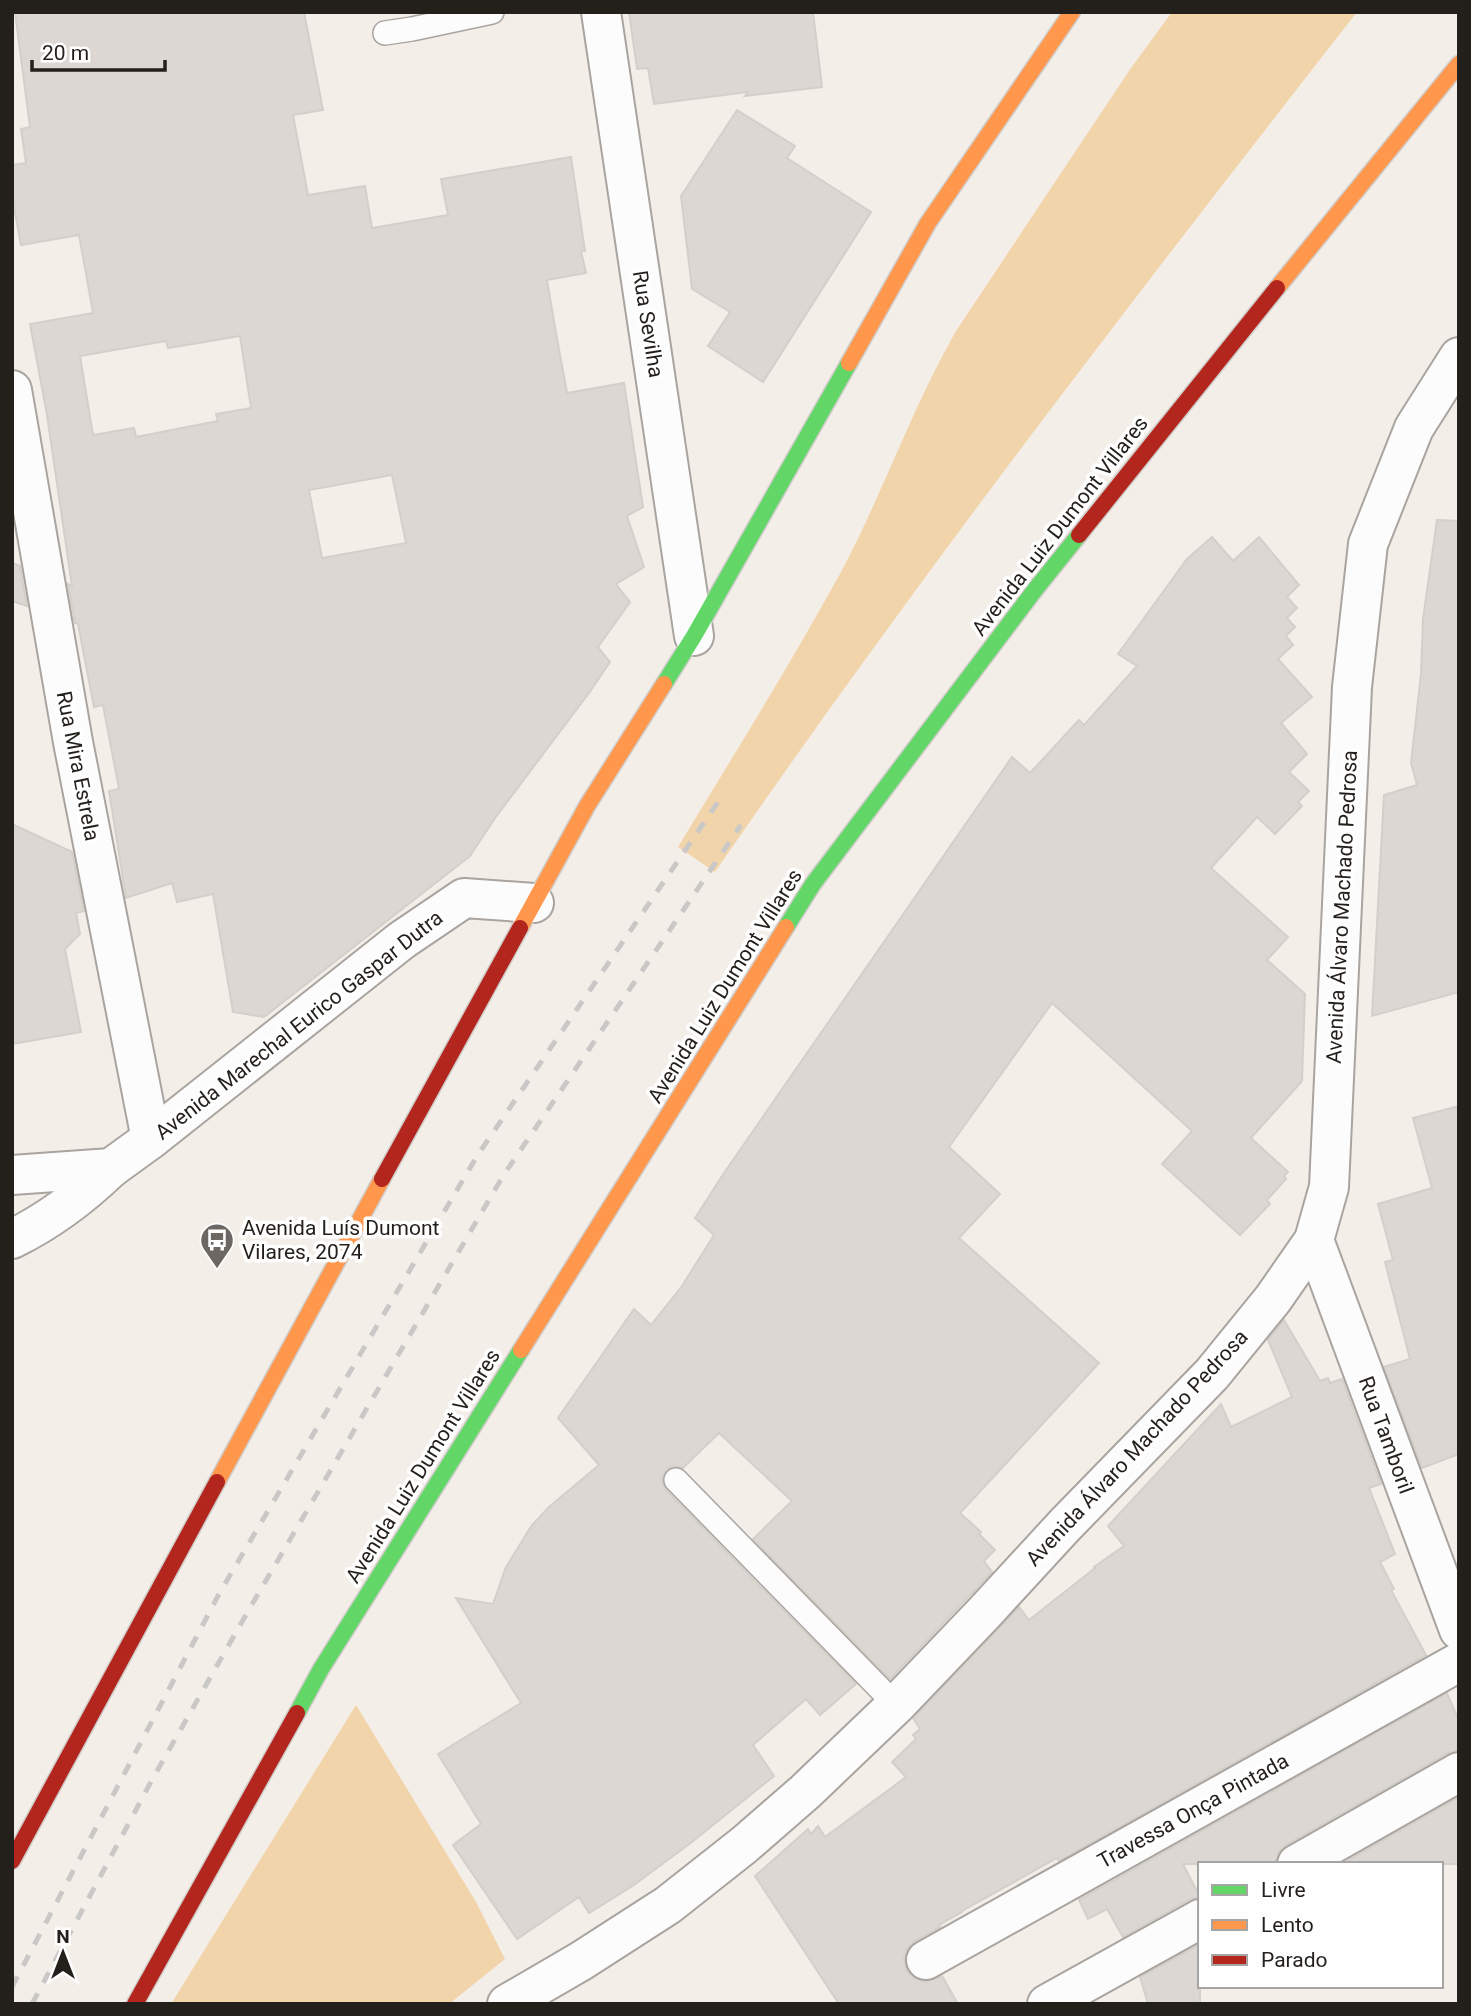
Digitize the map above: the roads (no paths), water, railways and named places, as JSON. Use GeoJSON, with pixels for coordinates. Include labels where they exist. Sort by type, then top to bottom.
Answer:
{"type":"FeatureCollection","features":[{"type":"Feature","properties":{"kind":"main road"},"geometry":{"type":"LineString","coordinates":[[12,1861],[587,806],[694,636],[928,223],[1072,12]]}},
{"type":"Feature","properties":{"kind":"main road","name":"Avenida Luiz Dumont Villares"},"geometry":{"type":"LineString","coordinates":[[135,2004],[321,1669],[813,884],[1034,591],[1367,174],[1459,64]]}},
{"type":"Feature","properties":{"kind":"street","name":"Rua Sevilha"},"geometry":{"type":"LineString","coordinates":[[601,12],[694,636]]}},
{"type":"Feature","properties":{"kind":"street","name":"Avenida Álvaro Machado Pedrosa"},"geometry":{"type":"LineString","coordinates":[[507,2004],[581,1961],[668,1905],[744,1846],[805,1792],[896,1704],[1212,1374],[1273,1299],[1314,1240],[1329,1187],[1352,687],[1368,544],[1414,428],[1459,357]]}},
{"type":"Feature","properties":{"kind":"street","name":"Rua Mira Estrela"},"geometry":{"type":"LineString","coordinates":[[12,390],[73,742],[151,1139]]}},
{"type":"Feature","properties":{"kind":"street","name":"Avenida Marechal Eurico Gaspar Dutra"},"geometry":{"type":"LineString","coordinates":[[12,1239],[40,1225],[402,940],[464,898],[534,903]]}},
{"type":"Feature","properties":{"kind":"street"},"geometry":{"type":"LineString","coordinates":[[12,1175],[111,1167]]}},
{"type":"Feature","properties":{"kind":"street","name":"Rua Tamboril"},"geometry":{"type":"LineString","coordinates":[[1314,1240],[1459,1630]]}},
{"type":"Feature","properties":{"kind":"street","name":"Travessa Onça Pintada"},"geometry":{"type":"LineString","coordinates":[[926,1960],[1459,1662]]}},
{"type":"Feature","properties":{"kind":"street"},"geometry":{"type":"LineString","coordinates":[[1301,1862],[1459,1773]]}},
{"type":"Feature","properties":{"kind":"street"},"geometry":{"type":"LineString","coordinates":[[1047,2004],[1089,1994],[1198,1920]]}},
{"type":"Feature","properties":{"kind":"lane"},"geometry":{"type":"LineString","coordinates":[[385,33],[492,12]]}},
{"type":"Feature","properties":{"kind":"lane"},"geometry":{"type":"LineString","coordinates":[[676,1480],[896,1704]]}},
{"type":"Feature","properties":{"kind":"railway"},"geometry":{"type":"LineString","coordinates":[[12,1987],[219,1594],[477,1156],[718,802]]}},
{"type":"Feature","properties":{"kind":"railway"},"geometry":{"type":"LineString","coordinates":[[32,2004],[153,1778],[503,1176],[741,825]]}},
{"type":"Feature","properties":{"kind":"place","name":"Avenida Luís Dumont Vilares, 2074"},"geometry":{"type":"Point","coordinates":[217,1270]}}]}
